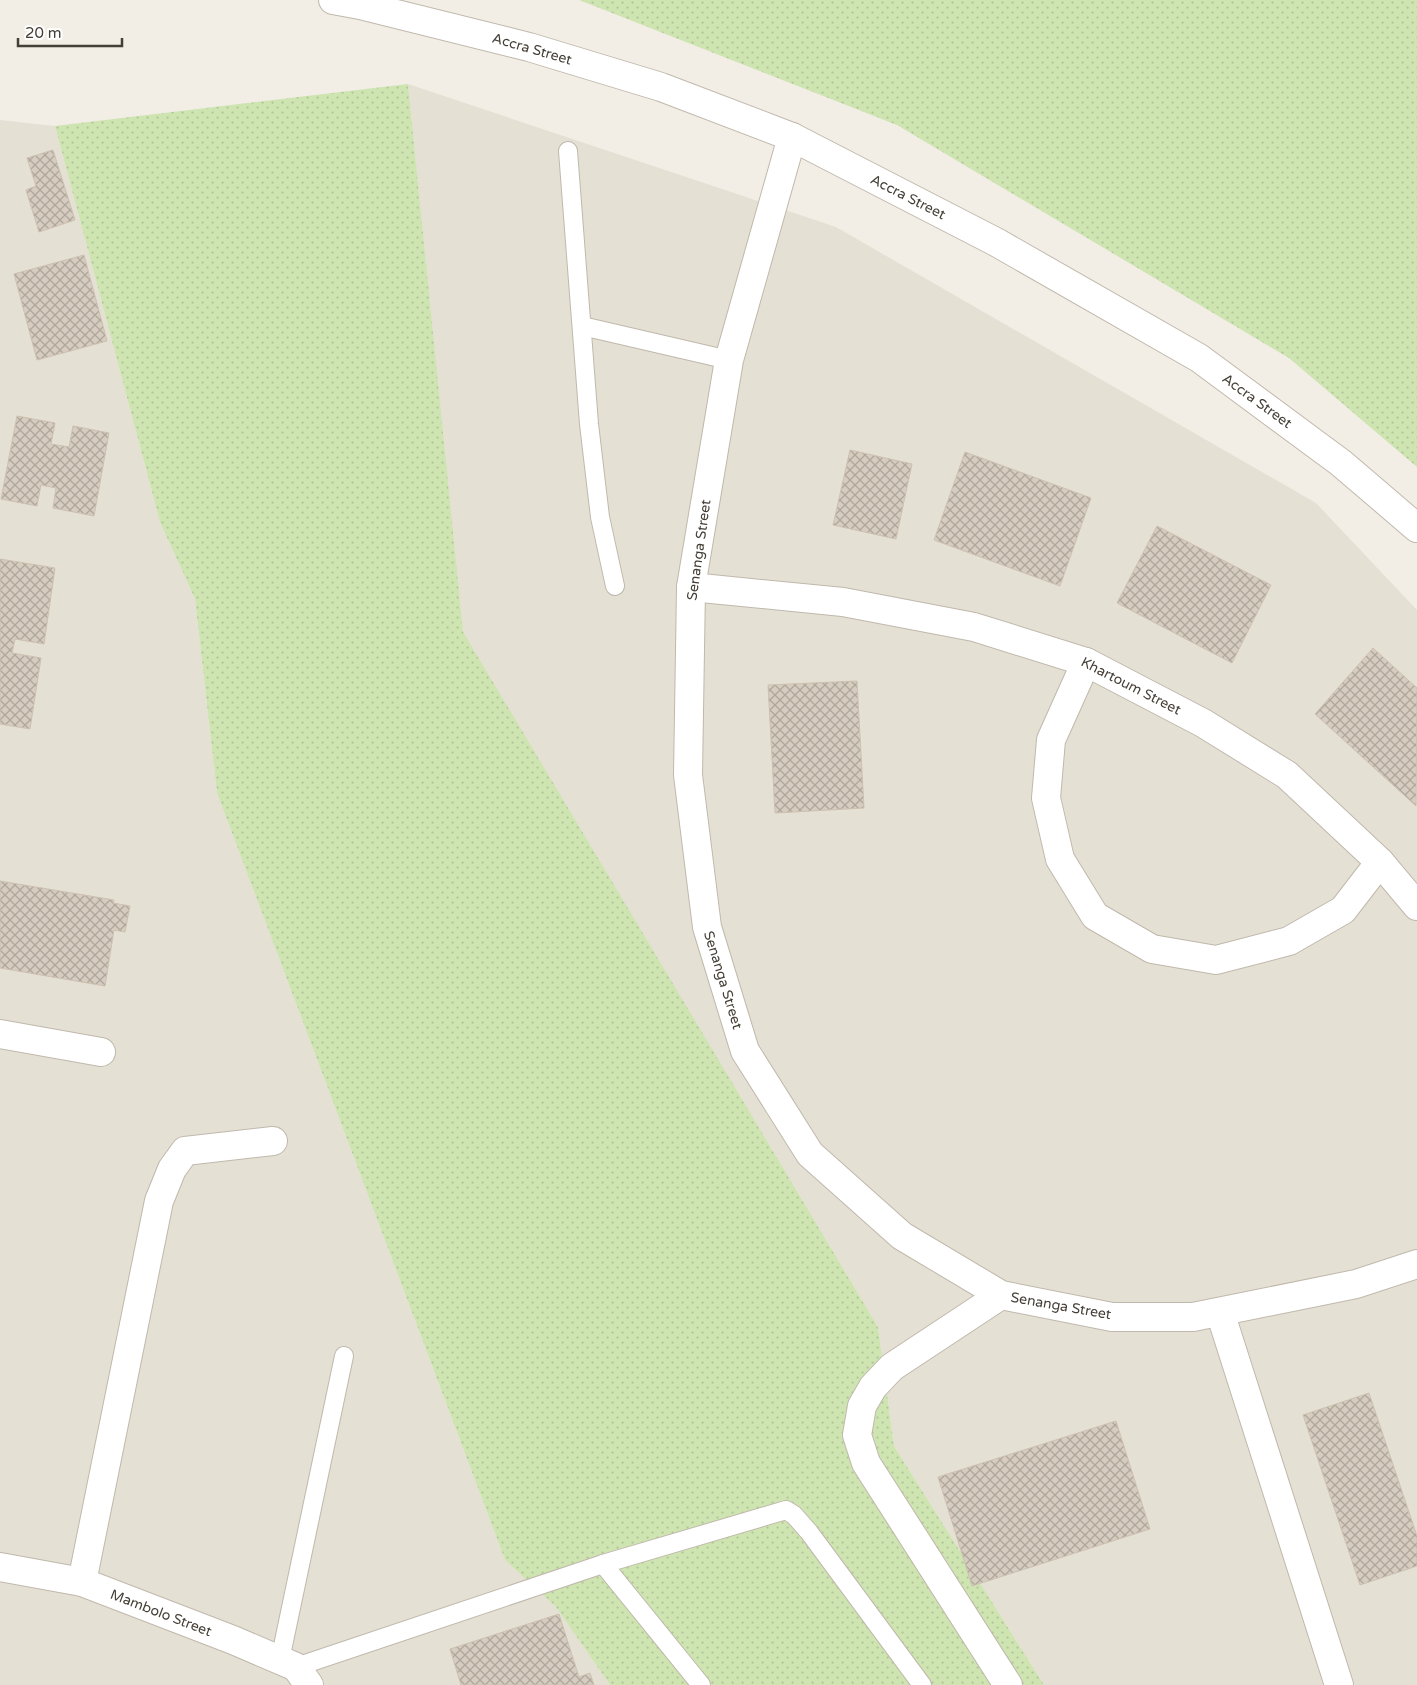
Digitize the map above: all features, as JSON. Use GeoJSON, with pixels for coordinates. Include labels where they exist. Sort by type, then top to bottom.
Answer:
{"type":"FeatureCollection","features":[{"type":"Feature","properties":{"kind":"street","name":"Accra Street"},"geometry":{"type":"LineString","coordinates":[[333,0],[529,46],[661,87],[792,137],[996,242],[1199,358],[1341,463],[1417,528]]}},
{"type":"Feature","properties":{"kind":"street","name":"Senanga Street"},"geometry":{"type":"LineString","coordinates":[[792,137],[729,360],[691,586],[688,775],[707,926],[745,1051],[810,1154],[902,1236],[1001,1295],[1112,1317],[1193,1317],[1356,1284],[1417,1264]]}},
{"type":"Feature","properties":{"kind":"street","name":"Khartoum Street"},"geometry":{"type":"LineString","coordinates":[[691,586],[843,602],[964,625],[1086,662],[1203,723],[1287,775],[1380,862],[1417,906]]}},
{"type":"Feature","properties":{"kind":"street"},"geometry":{"type":"LineString","coordinates":[[1086,662],[1051,740],[1046,798],[1060,859],[1096,916],[1152,949],[1216,960],[1289,941],[1343,910],[1380,862]]}},
{"type":"Feature","properties":{"kind":"street"},"geometry":{"type":"LineString","coordinates":[[0,1034],[101,1052]]}},
{"type":"Feature","properties":{"kind":"street"},"geometry":{"type":"LineString","coordinates":[[82,1582],[159,1201],[172,1169],[185,1152],[273,1141]]}},
{"type":"Feature","properties":{"kind":"street"},"geometry":{"type":"LineString","coordinates":[[1001,1295],[892,1367],[874,1387],[862,1406],[857,1435],[866,1464],[1008,1685]]}},
{"type":"Feature","properties":{"kind":"street"},"geometry":{"type":"LineString","coordinates":[[1220,1312],[1339,1685]]}},
{"type":"Feature","properties":{"kind":"street","name":"Mambolo Street"},"geometry":{"type":"LineString","coordinates":[[0,1568],[82,1582],[295,1671]]}},
{"type":"Feature","properties":{"kind":"lane"},"geometry":{"type":"LineString","coordinates":[[568,151],[590,424],[600,517],[615,586]]}},
{"type":"Feature","properties":{"kind":"lane"},"geometry":{"type":"LineString","coordinates":[[582,326],[729,360]]}},
{"type":"Feature","properties":{"kind":"lane"},"geometry":{"type":"LineString","coordinates":[[344,1356],[295,1671],[603,1564],[786,1510],[794,1515],[809,1532],[922,1685]]}},
{"type":"Feature","properties":{"kind":"lane"},"geometry":{"type":"LineString","coordinates":[[603,1564],[701,1685]]}},
{"type":"Feature","properties":{"kind":"shaded area"},"geometry":{"type":"Polygon","coordinates":[[[408,84],[836,227],[1316,503],[1417,610],[1417,1685],[1044,1685],[894,1446],[878,1327],[462,632],[408,84]]]}},
{"type":"Feature","properties":{"kind":"shaded area"},"geometry":{"type":"Polygon","coordinates":[[[0,120],[55,126],[160,522],[195,599],[217,793],[505,1560],[556,1607],[610,1685],[0,1685],[0,120]]]}},
{"type":"Feature","properties":{"kind":"green space"},"geometry":{"type":"Polygon","coordinates":[[[579,0],[1417,0],[1417,467],[1289,358],[897,125],[579,0]]]}},
{"type":"Feature","properties":{"kind":"green space"},"geometry":{"type":"Polygon","coordinates":[[[408,84],[463,632],[878,1327],[894,1446],[1044,1685],[610,1685],[556,1607],[505,1560],[217,793],[195,599],[160,522],[55,126],[408,84]]]}},
{"type":"Feature","properties":{"kind":"building"},"geometry":{"type":"Polygon","coordinates":[[[53,150],[75,220],[39,232],[26,190],[36,186],[27,158],[53,150]]]}},
{"type":"Feature","properties":{"kind":"building"},"geometry":{"type":"Polygon","coordinates":[[[84,255],[107,341],[37,360],[14,274],[84,255]]]}},
{"type":"Feature","properties":{"kind":"building"},"geometry":{"type":"Polygon","coordinates":[[[17,416],[55,423],[51,444],[69,447],[73,426],[109,433],[94,516],[53,508],[56,488],[41,485],[37,506],[1,499],[17,416]]]}},
{"type":"Feature","properties":{"kind":"building"},"geometry":{"type":"Polygon","coordinates":[[[850,450],[912,464],[896,539],[833,525],[850,450]]]}},
{"type":"Feature","properties":{"kind":"building"},"geometry":{"type":"Polygon","coordinates":[[[965,452],[1091,498],[1060,586],[934,540],[965,452]]]}},
{"type":"Feature","properties":{"kind":"building"},"geometry":{"type":"Polygon","coordinates":[[[1157,526],[1271,585],[1232,663],[1117,603],[1157,526]]]}},
{"type":"Feature","properties":{"kind":"building"},"geometry":{"type":"Polygon","coordinates":[[[0,559],[55,568],[44,644],[15,639],[12,653],[41,658],[30,729],[0,724],[0,559]]]}},
{"type":"Feature","properties":{"kind":"building"},"geometry":{"type":"Polygon","coordinates":[[[1373,648],[1417,688],[1416,806],[1315,714],[1373,648]]]}},
{"type":"Feature","properties":{"kind":"building"},"geometry":{"type":"Polygon","coordinates":[[[857,681],[864,808],[775,813],[768,685],[857,681]]]}},
{"type":"Feature","properties":{"kind":"building"},"geometry":{"type":"Polygon","coordinates":[[[0,881],[114,900],[113,903],[130,906],[125,932],[114,930],[105,986],[0,968],[0,881]]]}},
{"type":"Feature","properties":{"kind":"building"},"geometry":{"type":"Polygon","coordinates":[[[1369,1393],[1417,1536],[1417,1566],[1360,1585],[1303,1415],[1369,1393]]]}},
{"type":"Feature","properties":{"kind":"building"},"geometry":{"type":"Polygon","coordinates":[[[1116,1421],[1150,1529],[972,1586],[938,1477],[1116,1421]]]}},
{"type":"Feature","properties":{"kind":"building"},"geometry":{"type":"Polygon","coordinates":[[[559,1614],[579,1677],[590,1673],[594,1685],[461,1685],[450,1649],[559,1614]]]}}]}
